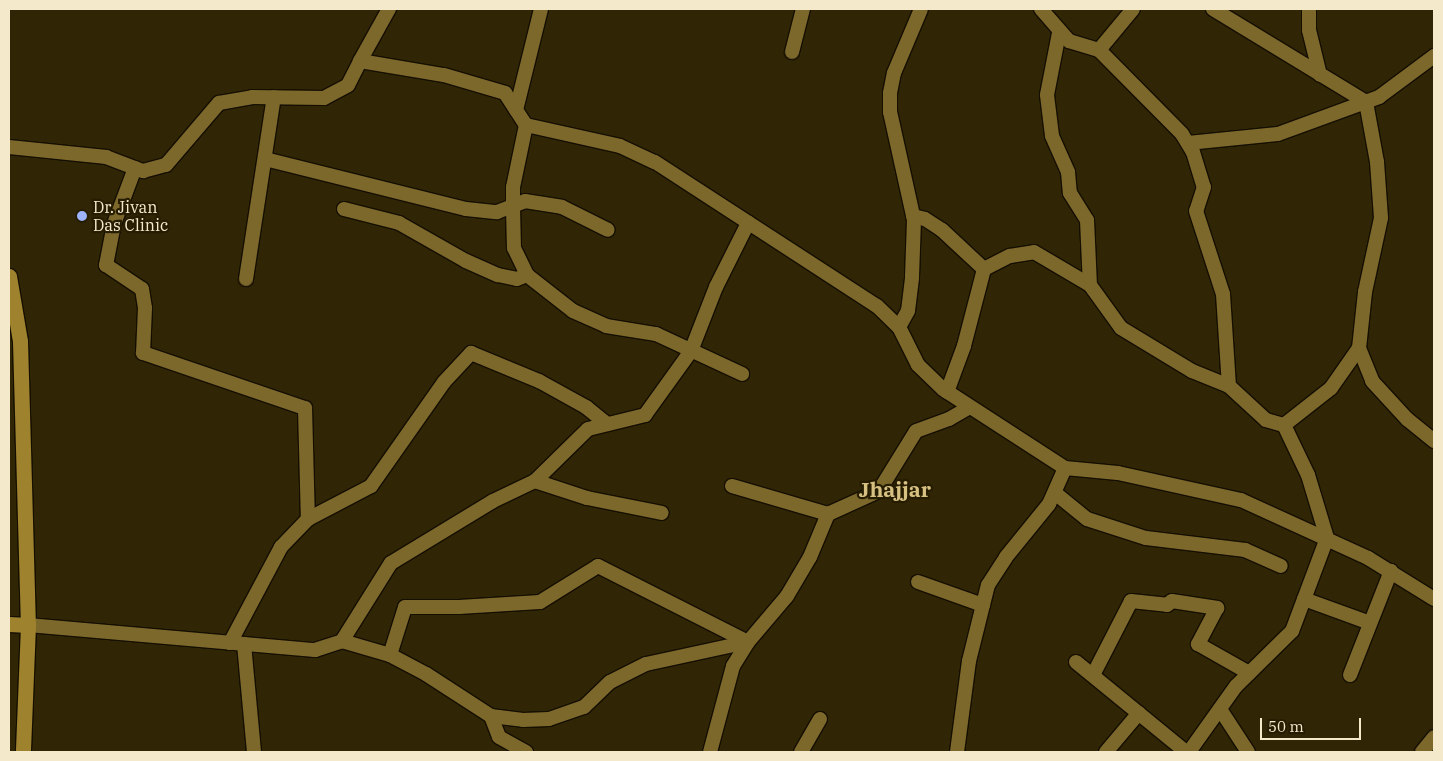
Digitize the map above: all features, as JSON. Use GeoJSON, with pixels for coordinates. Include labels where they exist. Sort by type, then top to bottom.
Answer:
{"type":"FeatureCollection","features":[{"type":"Feature","properties":{"kind":"main road"},"geometry":{"type":"LineString","coordinates":[[9,276],[20,341],[28,625],[23,752]]}},
{"type":"Feature","properties":{"kind":"main road"},"geometry":{"type":"LineString","coordinates":[[9,624],[28,625]]}},
{"type":"Feature","properties":{"kind":"street"},"geometry":{"type":"LineString","coordinates":[[9,148],[106,157],[143,171],[166,165],[219,103],[252,96],[324,98],[348,86],[389,9]]}},
{"type":"Feature","properties":{"kind":"street"},"geometry":{"type":"LineString","coordinates":[[516,110],[540,9]]}},
{"type":"Feature","properties":{"kind":"street"},"geometry":{"type":"LineString","coordinates":[[792,52],[803,9]]}},
{"type":"Feature","properties":{"kind":"street"},"geometry":{"type":"LineString","coordinates":[[899,327],[908,311],[912,277],[913,216],[890,112],[890,93],[894,73],[921,9]]}},
{"type":"Feature","properties":{"kind":"street"},"geometry":{"type":"LineString","coordinates":[[1042,9],[1059,33],[1069,41],[1099,50],[1188,144],[1204,187],[1196,211],[1223,294],[1229,386]]}},
{"type":"Feature","properties":{"kind":"street"},"geometry":{"type":"LineString","coordinates":[[1099,50],[1133,9]]}},
{"type":"Feature","properties":{"kind":"street"},"geometry":{"type":"LineString","coordinates":[[1213,9],[1366,102],[1377,162],[1381,218],[1365,292],[1359,348],[1372,381],[1407,419],[1434,441]]}},
{"type":"Feature","properties":{"kind":"street"},"geometry":{"type":"LineString","coordinates":[[1309,9],[1309,30],[1320,75]]}},
{"type":"Feature","properties":{"kind":"street"},"geometry":{"type":"LineString","coordinates":[[1059,33],[1047,95],[1052,136],[1068,172],[1070,193],[1088,220],[1090,285]]}},
{"type":"Feature","properties":{"kind":"street"},"geometry":{"type":"LineString","coordinates":[[1188,144],[1278,134],[1379,97],[1434,56]]}},
{"type":"Feature","properties":{"kind":"street"},"geometry":{"type":"LineString","coordinates":[[360,61],[444,75],[505,93],[526,125],[620,146],[655,162],[877,306],[899,327],[918,365],[947,392],[1065,468],[1118,474],[1242,500],[1327,538],[1391,572],[1434,599]]}},
{"type":"Feature","properties":{"kind":"street"},"geometry":{"type":"LineString","coordinates":[[246,279],[274,97]]}},
{"type":"Feature","properties":{"kind":"street"},"geometry":{"type":"LineString","coordinates":[[526,125],[513,187],[513,208],[514,248],[527,275],[573,311],[606,326],[656,334],[742,374]]}},
{"type":"Feature","properties":{"kind":"street"},"geometry":{"type":"LineString","coordinates":[[265,159],[466,209],[497,212],[513,208],[525,201],[562,207],[608,230]]}},
{"type":"Feature","properties":{"kind":"street"},"geometry":{"type":"LineString","coordinates":[[135,168],[114,224],[106,265],[142,290],[145,308],[143,353],[305,408],[308,518]]}},
{"type":"Feature","properties":{"kind":"street"},"geometry":{"type":"LineString","coordinates":[[344,209],[399,223],[453,255],[498,275],[516,279],[527,275]]}},
{"type":"Feature","properties":{"kind":"street"},"geometry":{"type":"LineString","coordinates":[[913,216],[925,219],[942,230],[984,269]]}},
{"type":"Feature","properties":{"kind":"street"},"geometry":{"type":"LineString","coordinates":[[342,641],[391,563],[493,501],[535,481],[588,429],[645,415],[691,351],[716,287],[748,223]]}},
{"type":"Feature","properties":{"kind":"street"},"geometry":{"type":"LineString","coordinates":[[947,392],[964,346],[984,269],[1010,256],[1034,252],[1090,285],[1121,328],[1192,371],[1229,386],[1266,420],[1284,425],[1308,475],[1327,538],[1292,631],[1249,673],[1188,752],[1076,662]]}},
{"type":"Feature","properties":{"kind":"street"},"geometry":{"type":"LineString","coordinates":[[1284,425],[1331,388],[1359,348]]}},
{"type":"Feature","properties":{"kind":"street"},"geometry":{"type":"LineString","coordinates":[[254,752],[237,644],[281,547],[308,518],[371,486],[444,382],[471,354],[539,381],[586,407],[607,424]]}},
{"type":"Feature","properties":{"kind":"street"},"geometry":{"type":"LineString","coordinates":[[732,486],[828,514],[879,491],[916,431],[949,419],[970,406]]}},
{"type":"Feature","properties":{"kind":"street"},"geometry":{"type":"LineString","coordinates":[[957,752],[969,661],[988,585],[1054,493],[1065,468]]}},
{"type":"Feature","properties":{"kind":"street"},"geometry":{"type":"LineString","coordinates":[[535,481],[587,498],[662,513]]}},
{"type":"Feature","properties":{"kind":"street"},"geometry":{"type":"LineString","coordinates":[[1054,493],[1087,519],[1146,538],[1245,550],[1282,566]]}},
{"type":"Feature","properties":{"kind":"street"},"geometry":{"type":"LineString","coordinates":[[710,752],[733,666],[748,642],[787,596],[810,557],[828,514]]}},
{"type":"Feature","properties":{"kind":"street"},"geometry":{"type":"LineString","coordinates":[[390,655],[405,606],[459,607],[540,602],[598,566],[748,642]]}},
{"type":"Feature","properties":{"kind":"street"},"geometry":{"type":"LineString","coordinates":[[1350,675],[1391,572]]}},
{"type":"Feature","properties":{"kind":"street"},"geometry":{"type":"LineString","coordinates":[[918,582],[983,605]]}},
{"type":"Feature","properties":{"kind":"street"},"geometry":{"type":"LineString","coordinates":[[1304,599],[1370,623]]}},
{"type":"Feature","properties":{"kind":"street"},"geometry":{"type":"LineString","coordinates":[[1093,675],[1131,600],[1167,605],[1172,602],[1217,608],[1198,644],[1249,673]]}},
{"type":"Feature","properties":{"kind":"street"},"geometry":{"type":"LineString","coordinates":[[28,625],[315,650],[342,641],[390,655],[426,674],[491,716],[549,719],[584,707],[610,682],[646,664],[748,642]]}},
{"type":"Feature","properties":{"kind":"street"},"geometry":{"type":"LineString","coordinates":[[1220,709],[1248,752]]}},
{"type":"Feature","properties":{"kind":"street"},"geometry":{"type":"LineString","coordinates":[[1106,752],[1139,713]]}},
{"type":"Feature","properties":{"kind":"street"},"geometry":{"type":"LineString","coordinates":[[491,716],[499,737],[526,752]]}},
{"type":"Feature","properties":{"kind":"street"},"geometry":{"type":"LineString","coordinates":[[801,752],[820,719]]}},
{"type":"Feature","properties":{"kind":"street"},"geometry":{"type":"LineString","coordinates":[[1422,752],[1434,737]]}},
{"type":"Feature","properties":{"kind":"place","name":"Dr. Jivan Das Clinic"},"geometry":{"type":"Point","coordinates":[82,216]}},
{"type":"Feature","properties":{"kind":"district","name":"Jhajjar"},"geometry":{"type":"Point","coordinates":[895,489]}}]}
